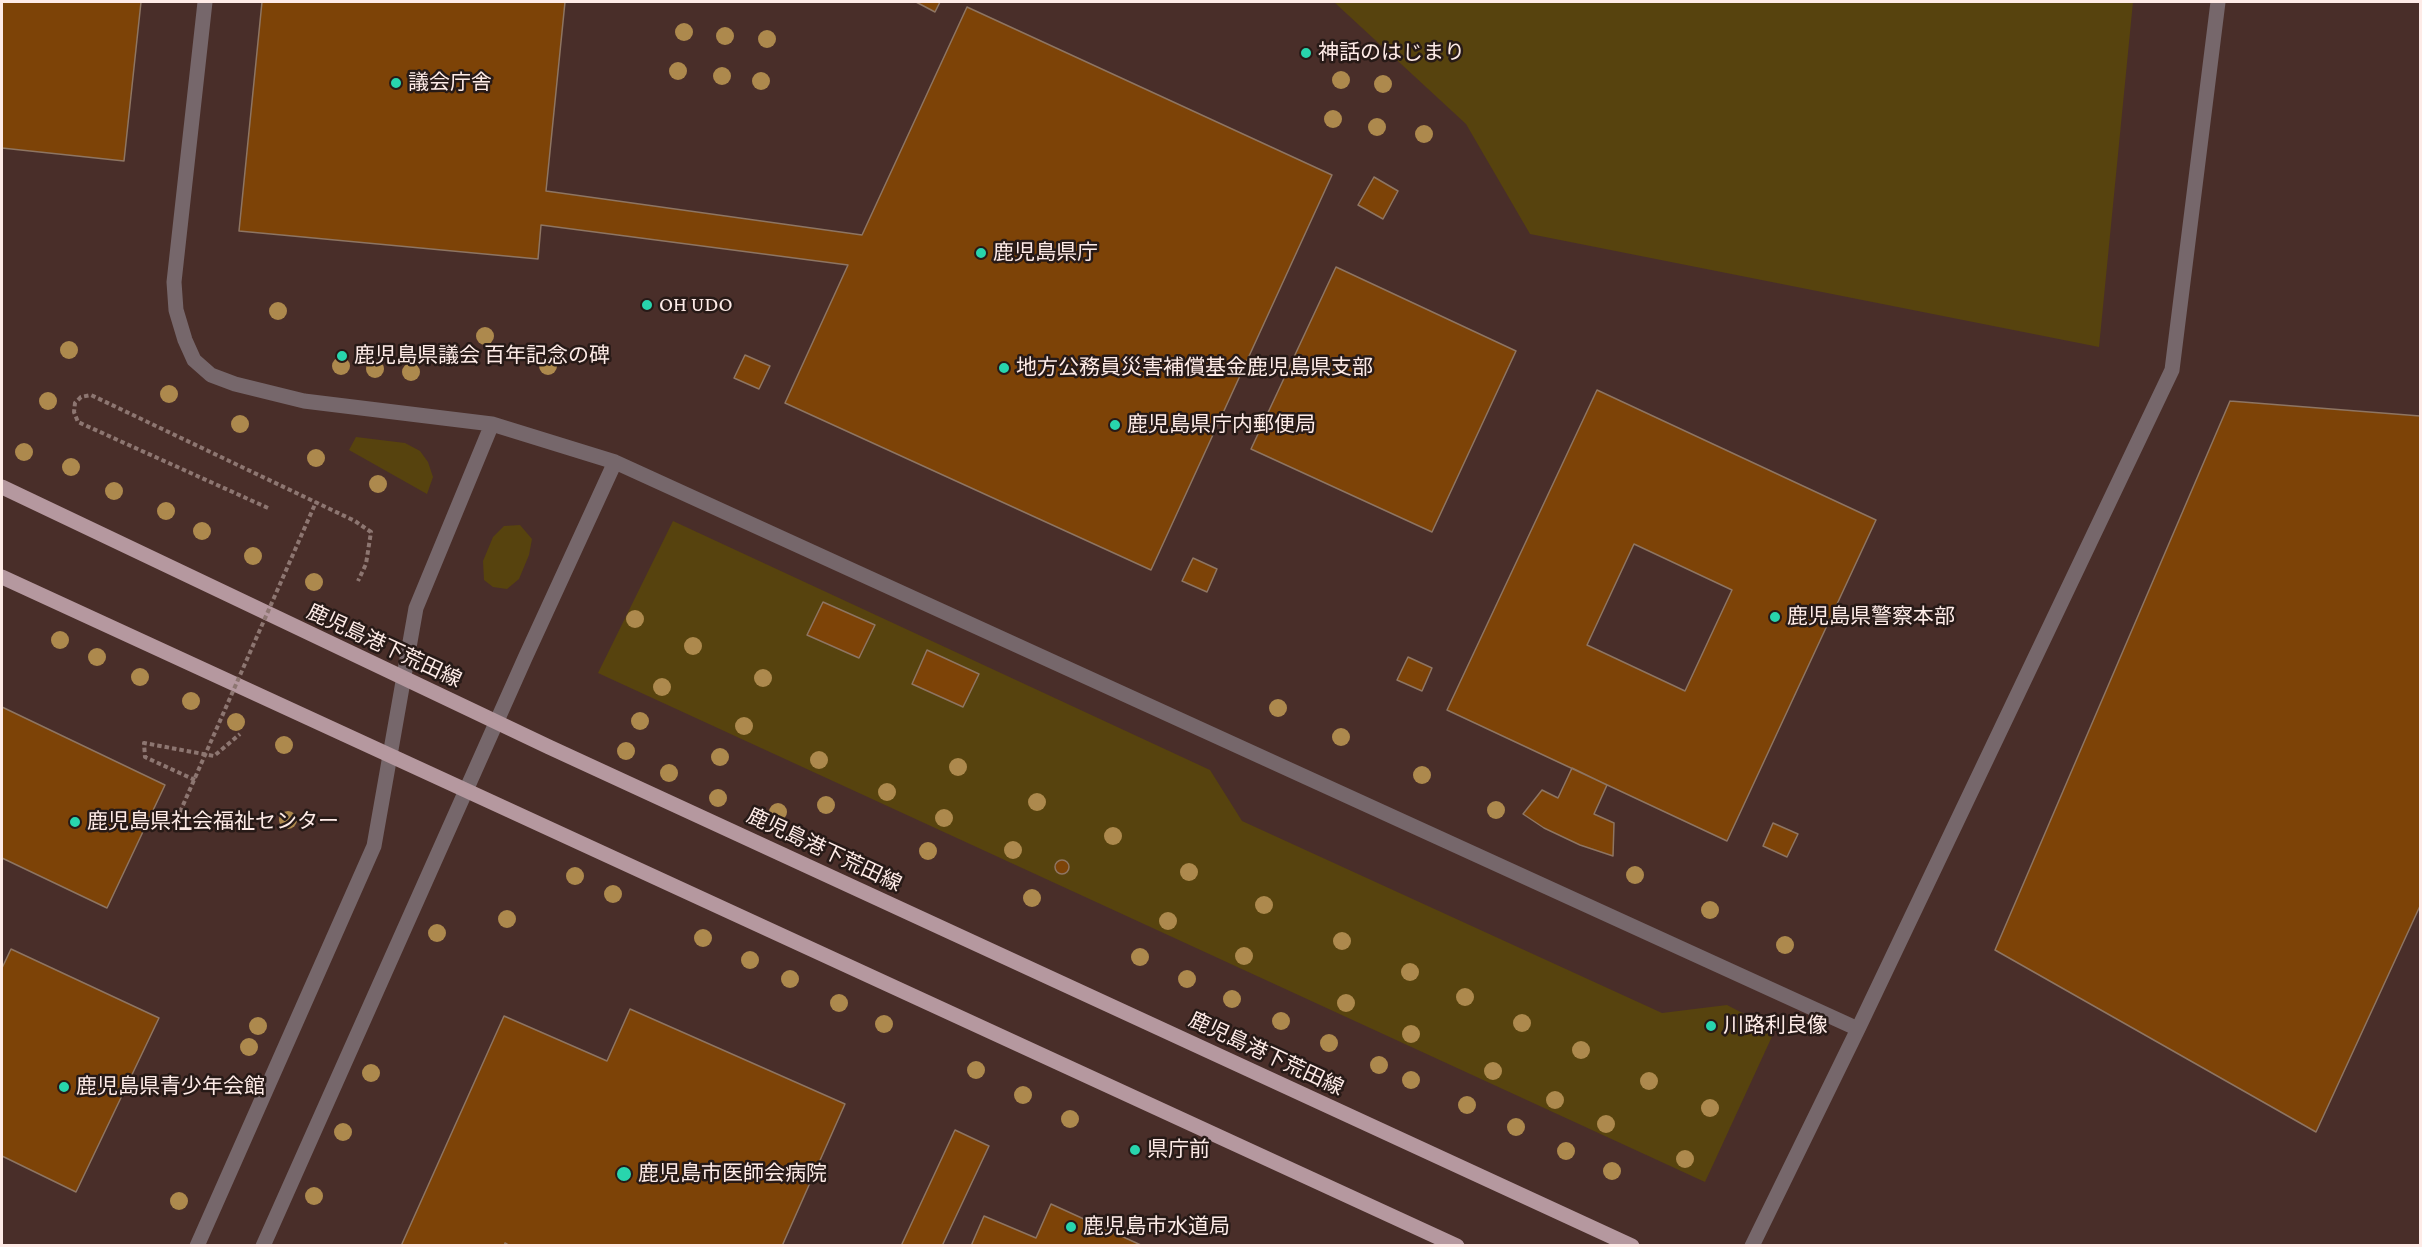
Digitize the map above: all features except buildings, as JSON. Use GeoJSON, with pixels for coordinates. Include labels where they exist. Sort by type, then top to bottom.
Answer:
{"type":"FeatureCollection","features":[{"type":"Feature","properties":{"kind":"main road","name":"鹿児島港下荒田線"},"geometry":{"type":"LineString","coordinates":[[2,487],[497,722],[1632,1245]]}},
{"type":"Feature","properties":{"kind":"main road"},"geometry":{"type":"LineString","coordinates":[[2,577],[957,1018],[1457,1245]]}},
{"type":"Feature","properties":{"kind":"street"},"geometry":{"type":"LineString","coordinates":[[205,2],[174,282],[176,310],[185,340],[194,360],[210,375],[234,384],[304,401],[492,424],[615,462],[1858,1029]]}},
{"type":"Feature","properties":{"kind":"street"},"geometry":{"type":"LineString","coordinates":[[1752,1245],[1858,1029],[2172,370],[2218,2]]}},
{"type":"Feature","properties":{"kind":"street"},"geometry":{"type":"LineString","coordinates":[[197,1245],[374,846],[416,608],[492,424]]}},
{"type":"Feature","properties":{"kind":"street"},"geometry":{"type":"LineString","coordinates":[[263,1245],[615,462]]}},
{"type":"Feature","properties":{"kind":"path"},"geometry":{"type":"LineString","coordinates":[[268,508],[78,422],[74,412],[75,403],[81,397],[91,395],[355,520],[371,532],[366,564],[358,581]]}},
{"type":"Feature","properties":{"kind":"path"},"geometry":{"type":"LineString","coordinates":[[180,812],[316,502]]}},
{"type":"Feature","properties":{"kind":"path"},"geometry":{"type":"LineString","coordinates":[[195,780],[145,757],[144,743],[214,756],[240,734]]}},
{"type":"Feature","properties":{"kind":"shaded area"},"geometry":{"type":"Polygon","coordinates":[[[1334,2],[2133,2],[2099,347],[1530,234],[1466,124],[1334,2]]]}},
{"type":"Feature","properties":{"kind":"shaded area"},"geometry":{"type":"Polygon","coordinates":[[[356,437],[405,443],[420,451],[428,462],[433,477],[427,494],[349,450],[356,437]]]}},
{"type":"Feature","properties":{"kind":"shaded area"},"geometry":{"type":"Polygon","coordinates":[[[673,521],[1210,770],[1242,821],[1662,1013],[1727,1005],[1775,1030],[1705,1182],[598,673],[673,521]]]}},
{"type":"Feature","properties":{"kind":"shaded area"},"geometry":{"type":"Polygon","coordinates":[[[520,525],[532,539],[529,555],[519,579],[507,589],[493,587],[484,580],[483,561],[493,537],[504,526],[520,525]]]}},
{"type":"Feature","properties":{"kind":"place","name":"神話のはじまり"},"geometry":{"type":"Point","coordinates":[1306,53]}},
{"type":"Feature","properties":{"kind":"place","name":"議会庁舎"},"geometry":{"type":"Point","coordinates":[396,83]}},
{"type":"Feature","properties":{"kind":"place","name":"鹿児島県庁"},"geometry":{"type":"Point","coordinates":[981,253]}},
{"type":"Feature","properties":{"kind":"place","name":"OH UDO"},"geometry":{"type":"Point","coordinates":[647,305]}},
{"type":"Feature","properties":{"kind":"place","name":"鹿児島県議会 百年記念の碑"},"geometry":{"type":"Point","coordinates":[342,356]}},
{"type":"Feature","properties":{"kind":"place","name":"地方公務員災害補償基金鹿児島県支部"},"geometry":{"type":"Point","coordinates":[1004,368]}},
{"type":"Feature","properties":{"kind":"place","name":"鹿児島県庁内郵便局"},"geometry":{"type":"Point","coordinates":[1115,425]}},
{"type":"Feature","properties":{"kind":"place","name":"鹿児島県警察本部"},"geometry":{"type":"Point","coordinates":[1775,617]}},
{"type":"Feature","properties":{"kind":"place","name":"鹿児島県社会福祉センター"},"geometry":{"type":"Point","coordinates":[75,822]}},
{"type":"Feature","properties":{"kind":"place","name":"川路利良像"},"geometry":{"type":"Point","coordinates":[1711,1026]}},
{"type":"Feature","properties":{"kind":"place","name":"鹿児島県青少年会館"},"geometry":{"type":"Point","coordinates":[64,1087]}},
{"type":"Feature","properties":{"kind":"place","name":"県庁前"},"geometry":{"type":"Point","coordinates":[1135,1150]}},
{"type":"Feature","properties":{"kind":"place","name":"鹿児島市医師会病院"},"geometry":{"type":"Point","coordinates":[624,1174]}},
{"type":"Feature","properties":{"kind":"place","name":"鹿児島市水道局"},"geometry":{"type":"Point","coordinates":[1071,1227]}}]}
